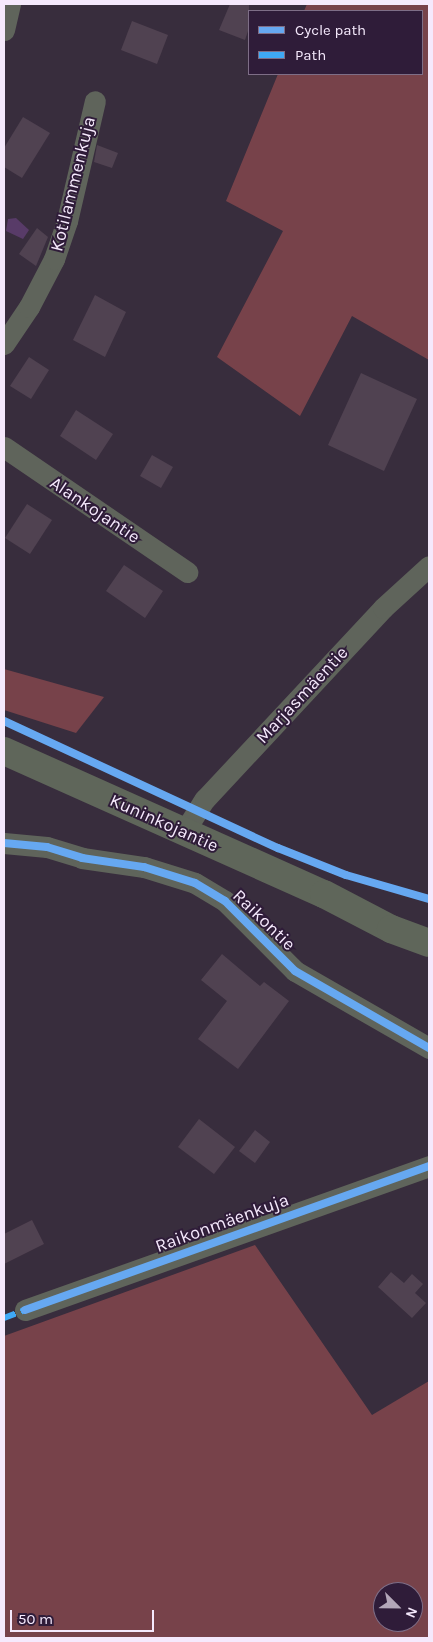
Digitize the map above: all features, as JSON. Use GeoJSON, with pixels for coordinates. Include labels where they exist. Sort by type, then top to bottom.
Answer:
{"type":"FeatureCollection","features":[{"type":"Feature","properties":{"kind":"main road","name":"Kuninkojantie"},"geometry":{"type":"LineString","coordinates":[[4,750],[324,894],[391,928],[429,943]]}},
{"type":"Feature","properties":{"kind":"main road","name":"Kuninkojantie"},"geometry":{"type":"LineString","coordinates":[[324,894],[429,923]]}},
{"type":"Feature","properties":{"kind":"street"},"geometry":{"type":"LineString","coordinates":[[4,30],[10,4]]}},
{"type":"Feature","properties":{"kind":"street","name":"Kotilammenkuja"},"geometry":{"type":"LineString","coordinates":[[4,344],[29,307],[54,259],[67,221],[94,101]]}},
{"type":"Feature","properties":{"kind":"street","name":"Alankojantie"},"geometry":{"type":"LineString","coordinates":[[4,447],[187,572]]}},
{"type":"Feature","properties":{"kind":"street","name":"Marjasmäentie"},"geometry":{"type":"LineString","coordinates":[[184,832],[205,799],[383,608],[429,566]]}},
{"type":"Feature","properties":{"kind":"street","name":"Raikontie"},"geometry":{"type":"LineString","coordinates":[[4,843],[47,848],[82,858],[144,868],[195,883],[225,901],[295,972],[429,1048]]}},
{"type":"Feature","properties":{"kind":"street","name":"Raikonmäenkuja"},"geometry":{"type":"LineString","coordinates":[[25,1310],[429,1166]]}},
{"type":"Feature","properties":{"kind":"shaded area"},"geometry":{"type":"Polygon","coordinates":[[[307,4],[429,4],[429,360],[352,316],[300,416],[217,357],[283,231],[226,201],[278,75],[423,75],[423,10],[304,10],[307,4]]]}},
{"type":"Feature","properties":{"kind":"shaded area"},"geometry":{"type":"Polygon","coordinates":[[[16,218],[29,230],[23,239],[6,231],[8,219],[16,218]]]}},
{"type":"Feature","properties":{"kind":"shaded area"},"geometry":{"type":"Polygon","coordinates":[[[4,669],[104,697],[76,733],[4,710],[4,669]]]}},
{"type":"Feature","properties":{"kind":"shaded area"},"geometry":{"type":"Polygon","coordinates":[[[255,1245],[372,1415],[429,1381],[429,1638],[4,1638],[4,1336],[255,1245]]]}},
{"type":"Feature","properties":{"kind":"building"},"geometry":{"type":"Polygon","coordinates":[[[230,4],[249,4],[248,31],[245,40],[219,30],[230,4]]]}},
{"type":"Feature","properties":{"kind":"building"},"geometry":{"type":"Polygon","coordinates":[[[132,21],[168,35],[157,64],[121,50],[132,21]]]}},
{"type":"Feature","properties":{"kind":"building"},"geometry":{"type":"Polygon","coordinates":[[[23,117],[50,133],[22,178],[4,167],[4,148],[23,117]]]}},
{"type":"Feature","properties":{"kind":"building"},"geometry":{"type":"Polygon","coordinates":[[[97,145],[118,153],[112,168],[94,162],[97,145]]]}},
{"type":"Feature","properties":{"kind":"building"},"geometry":{"type":"Polygon","coordinates":[[[37,228],[48,237],[36,266],[19,254],[37,228]]]}},
{"type":"Feature","properties":{"kind":"building"},"geometry":{"type":"Polygon","coordinates":[[[95,295],[126,312],[105,357],[73,340],[95,295]]]}},
{"type":"Feature","properties":{"kind":"building"},"geometry":{"type":"Polygon","coordinates":[[[29,357],[49,370],[31,399],[10,386],[29,357]]]}},
{"type":"Feature","properties":{"kind":"building"},"geometry":{"type":"Polygon","coordinates":[[[361,373],[417,399],[384,471],[328,445],[361,373]]]}},
{"type":"Feature","properties":{"kind":"building"},"geometry":{"type":"Polygon","coordinates":[[[76,410],[113,434],[96,460],[60,436],[76,410]]]}},
{"type":"Feature","properties":{"kind":"building"},"geometry":{"type":"Polygon","coordinates":[[[152,455],[173,467],[161,488],[140,476],[152,455]]]}},
{"type":"Feature","properties":{"kind":"building"},"geometry":{"type":"Polygon","coordinates":[[[27,504],[52,520],[30,554],[5,538],[27,504]]]}},
{"type":"Feature","properties":{"kind":"building"},"geometry":{"type":"Polygon","coordinates":[[[124,565],[163,591],[145,618],[106,591],[124,565]]]}},
{"type":"Feature","properties":{"kind":"building"},"geometry":{"type":"Polygon","coordinates":[[[222,954],[260,986],[264,982],[289,1001],[238,1069],[198,1039],[227,1001],[201,980],[222,954]]]}},
{"type":"Feature","properties":{"kind":"building"},"geometry":{"type":"Polygon","coordinates":[[[199,1119],[235,1147],[214,1174],[178,1147],[199,1119]]]}},
{"type":"Feature","properties":{"kind":"building"},"geometry":{"type":"Polygon","coordinates":[[[255,1130],[270,1142],[255,1163],[239,1151],[255,1130]]]}},
{"type":"Feature","properties":{"kind":"building"},"geometry":{"type":"Polygon","coordinates":[[[32,1220],[44,1244],[4,1264],[4,1234],[32,1220]]]}},
{"type":"Feature","properties":{"kind":"building"},"geometry":{"type":"Polygon","coordinates":[[[391,1272],[404,1283],[412,1274],[423,1284],[415,1293],[426,1303],[412,1318],[378,1287],[391,1272]]]}},
{"type":"Feature","properties":{"kind":"marked path"},"geometry":{"type":"LineString","coordinates":[[4,1318],[25,1310]]}},
{"type":"Feature","properties":{"kind":"cycle path"},"geometry":{"type":"LineString","coordinates":[[4,721],[278,848],[346,875],[429,899]]}},
{"type":"Feature","properties":{"kind":"cycle path"},"geometry":{"type":"LineString","coordinates":[[4,843],[47,847],[82,858],[144,867],[195,883],[225,901],[295,971],[429,1048]]}},
{"type":"Feature","properties":{"kind":"cycle path"},"geometry":{"type":"LineString","coordinates":[[25,1310],[429,1166]]}}]}
